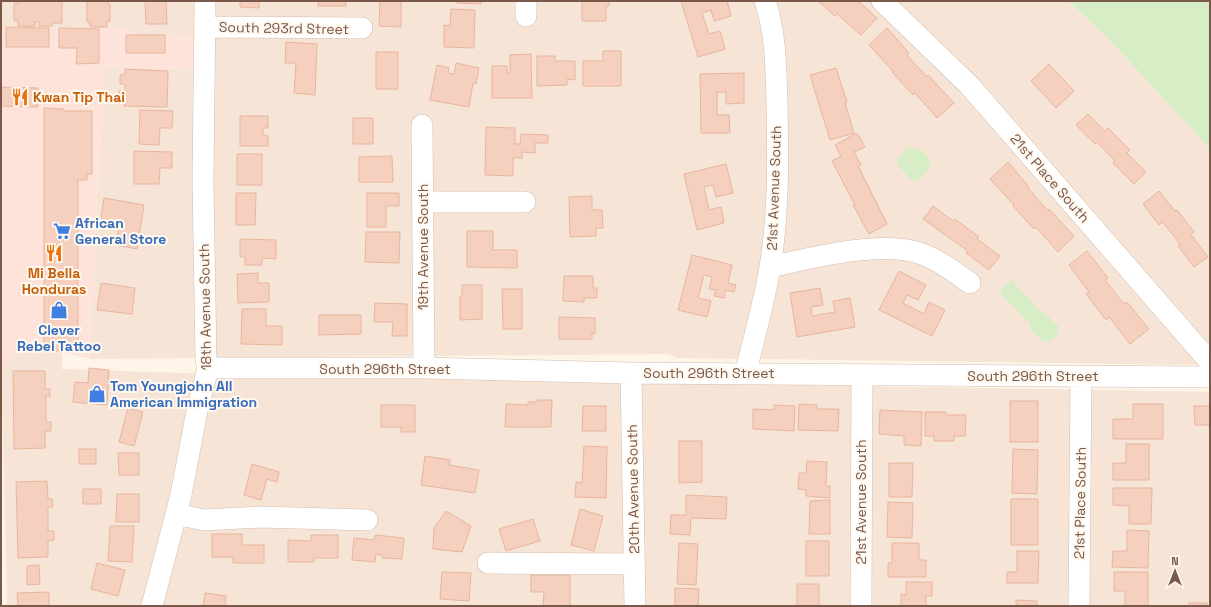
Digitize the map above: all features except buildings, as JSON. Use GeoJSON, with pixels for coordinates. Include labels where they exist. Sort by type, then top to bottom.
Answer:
{"type":"FeatureCollection","features":[{"type":"Feature","properties":{"kind":"street","name":"18th Avenue South"},"geometry":{"type":"LineString","coordinates":[[152,606],[176,514],[197,411],[208,368],[206,360],[203,181],[205,1]]}},
{"type":"Feature","properties":{"kind":"street","name":"21st Avenue South"},"geometry":{"type":"LineString","coordinates":[[745,374],[770,267],[775,227],[778,176],[774,49],[769,13],[765,1]]}},
{"type":"Feature","properties":{"kind":"street","name":"21st Place South"},"geometry":{"type":"LineString","coordinates":[[882,1],[969,84],[1210,362]]}},
{"type":"Feature","properties":{"kind":"street","name":"South 293rd Street"},"geometry":{"type":"LineString","coordinates":[[205,27],[362,28]]}},
{"type":"Feature","properties":{"kind":"street","name":"19th Avenue South"},"geometry":{"type":"LineString","coordinates":[[422,125],[424,368]]}},
{"type":"Feature","properties":{"kind":"street"},"geometry":{"type":"LineString","coordinates":[[423,202],[524,202]]}},
{"type":"Feature","properties":{"kind":"street"},"geometry":{"type":"LineString","coordinates":[[770,267],[798,260],[844,252],[872,249],[899,249],[930,257],[970,283]]}},
{"type":"Feature","properties":{"kind":"street","name":"South 296th Street"},"geometry":{"type":"LineString","coordinates":[[208,368],[424,368],[631,373],[1210,377]]}},
{"type":"Feature","properties":{"kind":"street","name":"20th Avenue South"},"geometry":{"type":"LineString","coordinates":[[631,373],[635,606]]}},
{"type":"Feature","properties":{"kind":"street","name":"21st Avenue South"},"geometry":{"type":"LineString","coordinates":[[860,606],[862,375]]}},
{"type":"Feature","properties":{"kind":"street","name":"21st Place South"},"geometry":{"type":"LineString","coordinates":[[1079,606],[1081,376]]}},
{"type":"Feature","properties":{"kind":"street"},"geometry":{"type":"LineString","coordinates":[[176,514],[204,520],[261,517],[367,520]]}},
{"type":"Feature","properties":{"kind":"street"},"geometry":{"type":"LineString","coordinates":[[488,563],[634,564]]}},
{"type":"Feature","properties":{"kind":"shaded area"},"geometry":{"type":"Polygon","coordinates":[[[1,1],[1068,1],[1104,34],[1210,149],[1210,365],[677,358],[668,354],[90,359],[104,67],[193,69],[195,39],[132,36],[132,29],[1,28],[1,1]]]}},
{"type":"Feature","properties":{"kind":"shaded area"},"geometry":{"type":"Polygon","coordinates":[[[1,28],[132,29],[132,36],[195,39],[193,69],[104,67],[90,359],[62,352],[29,350],[1,363],[1,28]]]}},
{"type":"Feature","properties":{"kind":"shaded area"},"geometry":{"type":"Polygon","coordinates":[[[29,350],[62,352],[62,369],[242,375],[1210,392],[1210,606],[7,606],[1,363],[29,350]]]}},
{"type":"Feature","properties":{"kind":"green space"},"geometry":{"type":"Polygon","coordinates":[[[1068,1],[1210,1],[1210,149],[1104,34],[1068,1]]]}},
{"type":"Feature","properties":{"kind":"green space"},"geometry":{"type":"Polygon","coordinates":[[[907,148],[920,150],[929,158],[930,167],[917,182],[913,182],[897,164],[897,160],[907,148]]]}},
{"type":"Feature","properties":{"kind":"green space"},"geometry":{"type":"Polygon","coordinates":[[[1011,280],[1042,313],[1045,313],[1059,327],[1056,335],[1052,339],[1043,342],[1030,328],[1030,324],[999,292],[1011,280]]]}},
{"type":"Feature","properties":{"kind":"place","name":"Kwan Tip Thai"},"geometry":{"type":"Point","coordinates":[20,97]}},
{"type":"Feature","properties":{"kind":"place","name":"African General Store"},"geometry":{"type":"Point","coordinates":[62,231]}},
{"type":"Feature","properties":{"kind":"place","name":"Mi Bella Honduras"},"geometry":{"type":"Point","coordinates":[54,253]}},
{"type":"Feature","properties":{"kind":"place","name":"Clever Rebel Tattoo"},"geometry":{"type":"Point","coordinates":[59,310]}},
{"type":"Feature","properties":{"kind":"place","name":"Tom Youngjohn All American Immigration"},"geometry":{"type":"Point","coordinates":[97,394]}}]}
